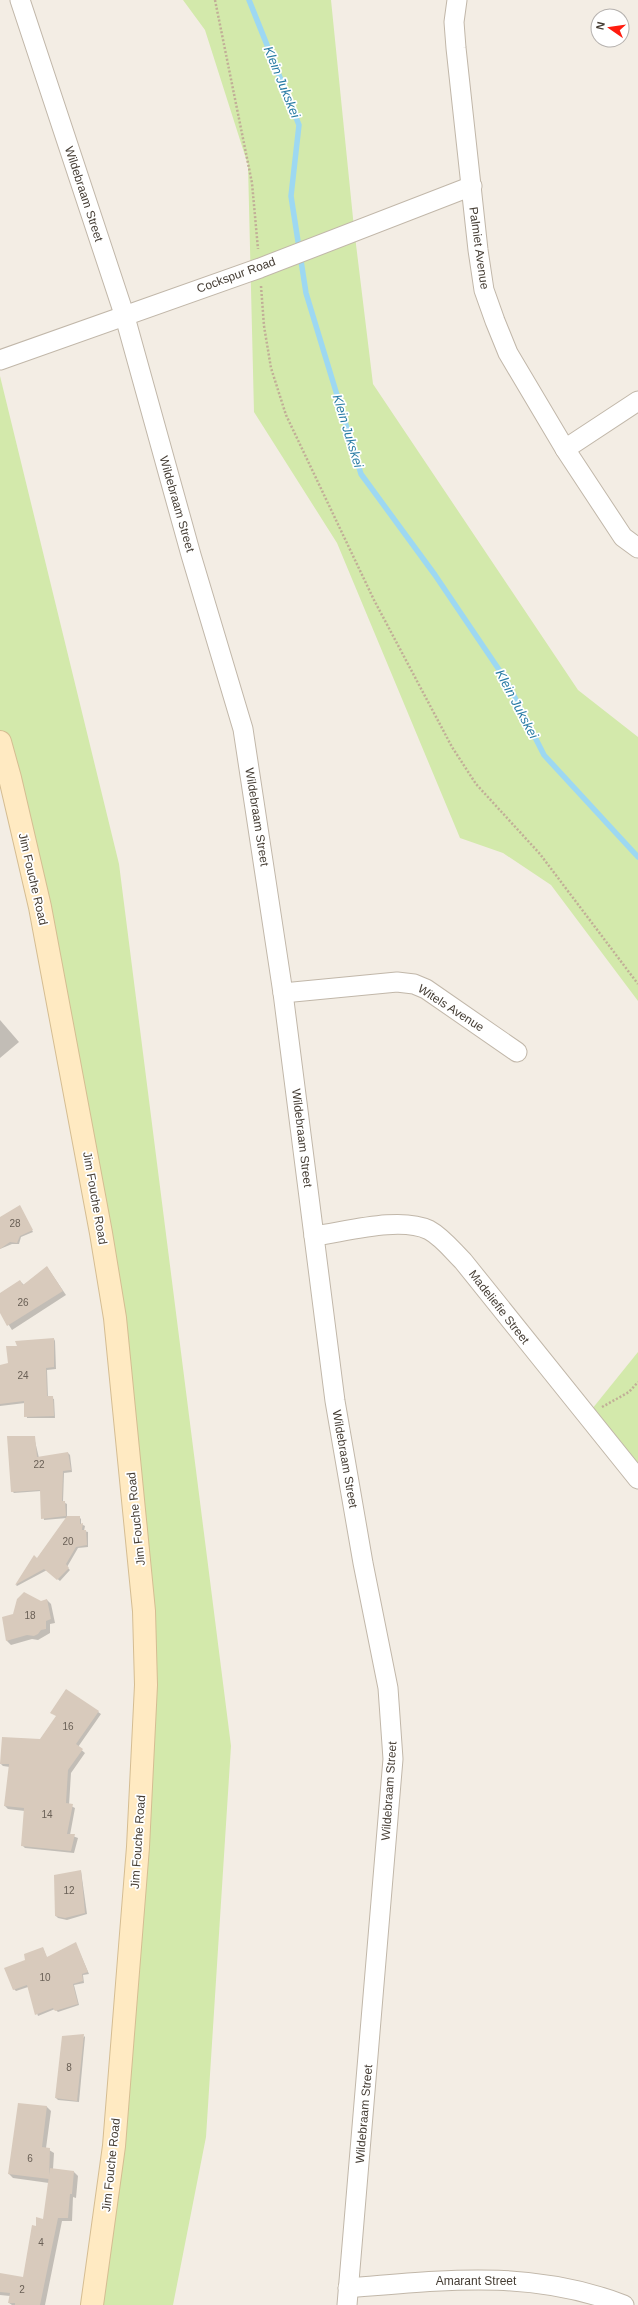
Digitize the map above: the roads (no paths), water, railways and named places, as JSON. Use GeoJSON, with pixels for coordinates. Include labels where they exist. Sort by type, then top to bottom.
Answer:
{"type":"FeatureCollection","features":[{"type":"Feature","properties":{"kind":"street","name":"Wildebraam Street"},"geometry":{"type":"LineString","coordinates":[[20,0],[124,317],[191,556],[243,729],[283,993],[335,1401],[363,1563],[388,1688],[393,1744],[371,2038],[347,2296]]}},
{"type":"Feature","properties":{"kind":"street","name":"Palmiet Avenue"},"geometry":{"type":"LineString","coordinates":[[457,0],[454,22],[456,48],[484,290],[508,353],[565,449],[623,537],[638,548]]}},
{"type":"Feature","properties":{"kind":"street","name":"Cockspur Road"},"geometry":{"type":"LineString","coordinates":[[0,360],[124,317],[202,287],[265,266],[472,186]]}},
{"type":"Feature","properties":{"kind":"street"},"geometry":{"type":"LineString","coordinates":[[565,449],[638,401]]}},
{"type":"Feature","properties":{"kind":"street","name":"Jim Fouche Road"},"geometry":{"type":"LineString","coordinates":[[0,742],[10,778],[40,907],[115,1318],[144,1611],[146,1685],[138,1847],[114,2146],[92,2305]]}},
{"type":"Feature","properties":{"kind":"street","name":"Witels Avenue"},"geometry":{"type":"LineString","coordinates":[[283,993],[397,982],[414,984],[426,989],[517,1052]]}},
{"type":"Feature","properties":{"kind":"street","name":"Madeliefie Street"},"geometry":{"type":"LineString","coordinates":[[314,1236],[399,1224],[422,1227],[440,1237],[463,1261],[638,1479]]}},
{"type":"Feature","properties":{"kind":"street","name":"Amarant Street"},"geometry":{"type":"LineString","coordinates":[[347,2296],[455,2279],[514,2280],[581,2291],[624,2305]]}},
{"type":"Feature","properties":{"kind":"waterway","name":"Klein Jukskei"},"geometry":{"type":"LineString","coordinates":[[249,0],[299,125],[291,196],[306,293],[361,474],[435,575],[506,680],[544,755],[638,857]]}}]}
